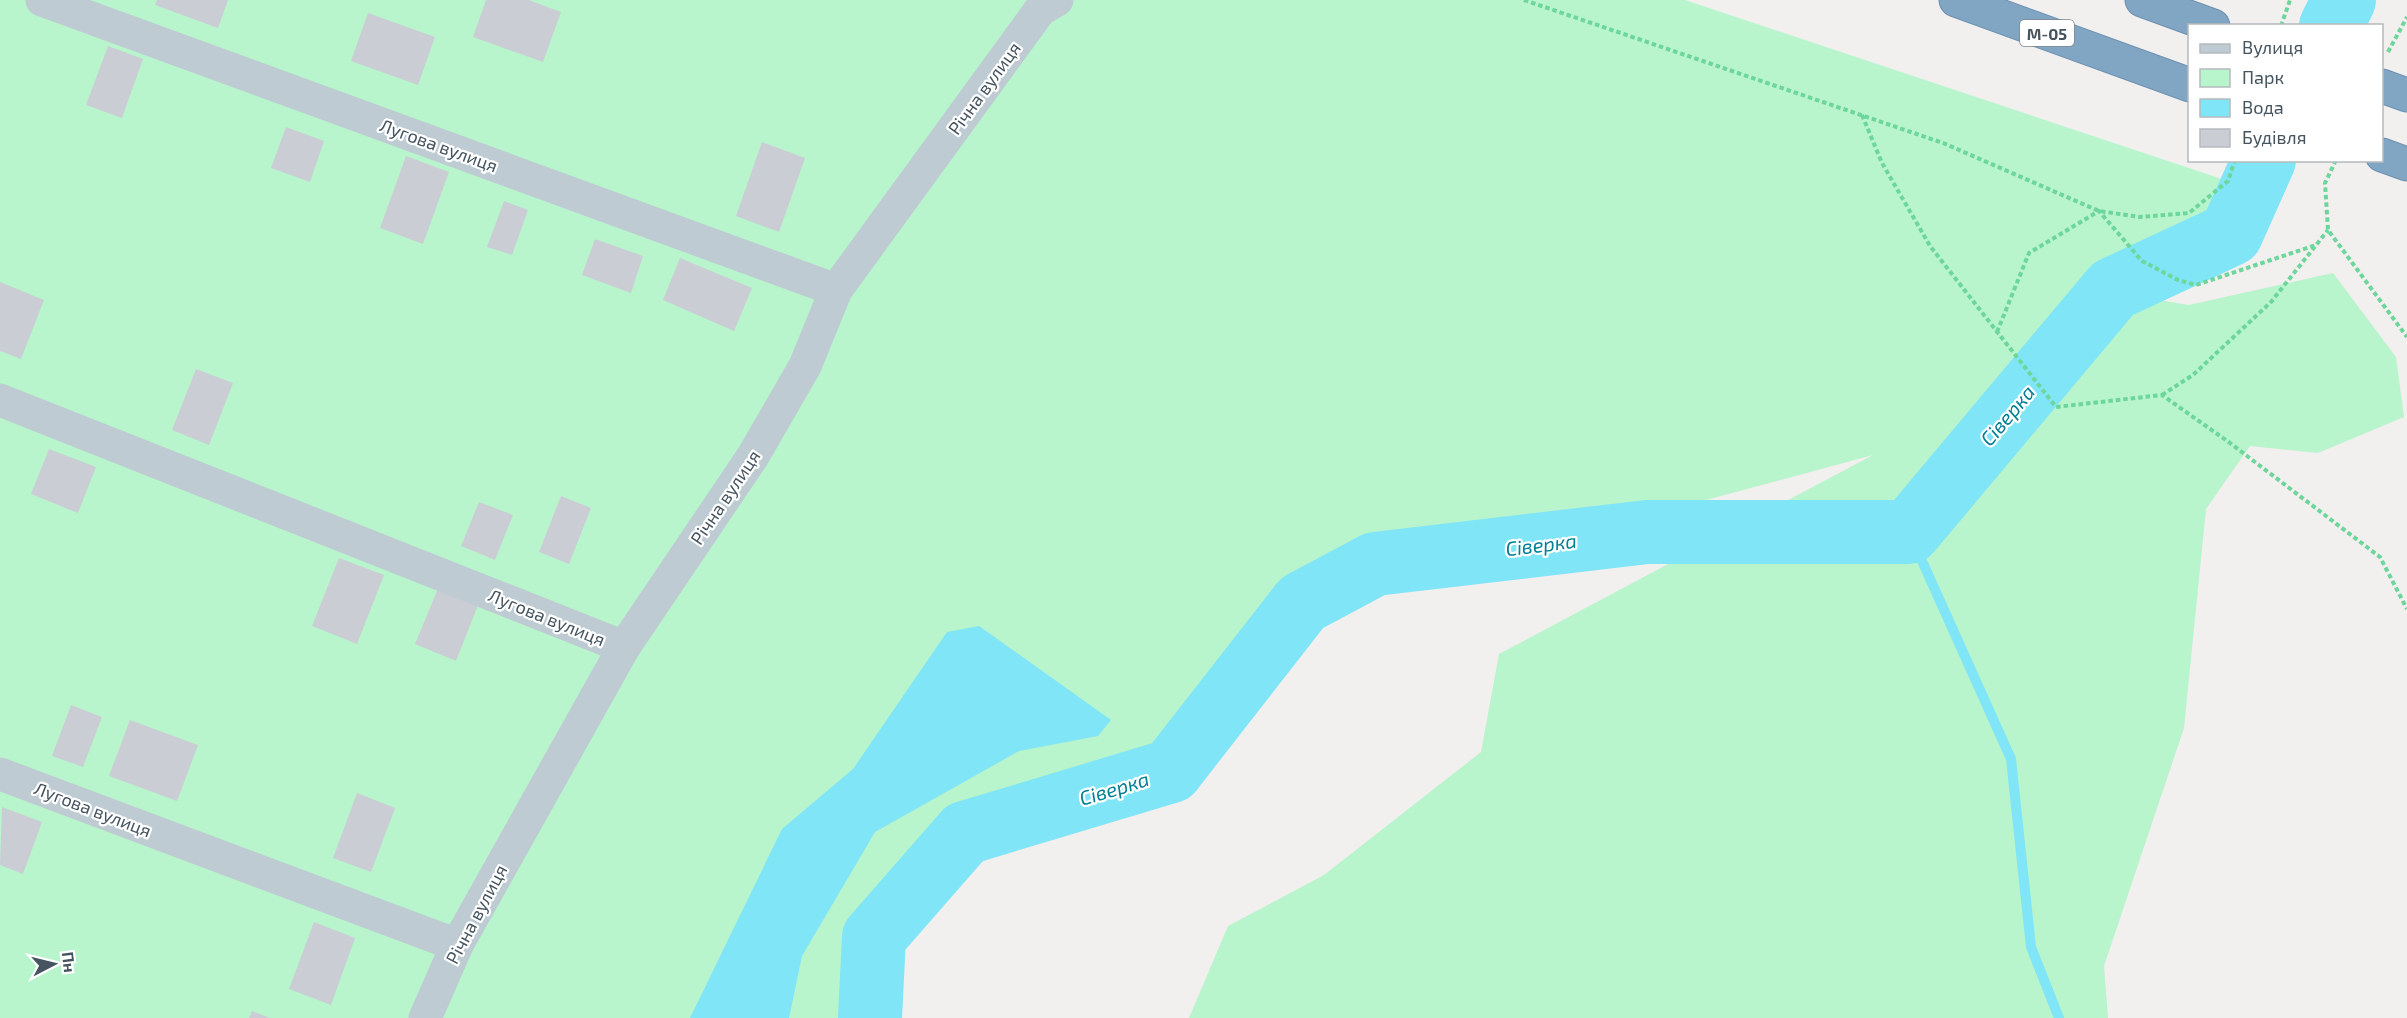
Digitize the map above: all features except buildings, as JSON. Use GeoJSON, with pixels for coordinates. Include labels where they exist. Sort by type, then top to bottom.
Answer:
{"type":"FeatureCollection","features":[{"type":"Feature","properties":{"kind":"highway","name":"М-05"},"geometry":{"type":"LineString","coordinates":[[1956,0],[2188,84]]}},
{"type":"Feature","properties":{"kind":"highway"},"geometry":{"type":"LineString","coordinates":[[2153,4],[2208,24]]}},
{"type":"Feature","properties":{"kind":"highway"},"geometry":{"type":"LineString","coordinates":[[2384,71],[2407,95]]}},
{"type":"Feature","properties":{"kind":"highway"},"geometry":{"type":"LineString","coordinates":[[2383,155],[2407,164]]}},
{"type":"Feature","properties":{"kind":"street","name":"Лугова вулиця"},"geometry":{"type":"LineString","coordinates":[[42,0],[836,290]]}},
{"type":"Feature","properties":{"kind":"street","name":"Річна вулиця"},"geometry":{"type":"LineString","coordinates":[[425,1018],[457,945],[624,647],[753,456],[805,366],[836,290],[1040,10],[1057,0]]}},
{"type":"Feature","properties":{"kind":"street","name":"Лугова вулиця"},"geometry":{"type":"LineString","coordinates":[[0,400],[624,647]]}},
{"type":"Feature","properties":{"kind":"street","name":"Лугова вулиця"},"geometry":{"type":"LineString","coordinates":[[0,774],[457,945]]}},
{"type":"Feature","properties":{"kind":"path"},"geometry":{"type":"LineString","coordinates":[[1524,0],[1943,143],[2099,211],[2140,218],[2189,213],[2228,181],[2234,162]]}},
{"type":"Feature","properties":{"kind":"path"},"geometry":{"type":"LineString","coordinates":[[2282,24],[2290,0]]}},
{"type":"Feature","properties":{"kind":"path"},"geometry":{"type":"LineString","coordinates":[[2384,71],[2407,17]]}},
{"type":"Feature","properties":{"kind":"path"},"geometry":{"type":"LineString","coordinates":[[1862,115],[1882,163],[1930,246],[2056,407],[2162,395],[2193,375],[2271,302],[2328,230]]}},
{"type":"Feature","properties":{"kind":"path"},"geometry":{"type":"LineString","coordinates":[[2335,162],[2325,183],[2328,230],[2407,338]]}},
{"type":"Feature","properties":{"kind":"path"},"geometry":{"type":"LineString","coordinates":[[2099,211],[2142,261],[2178,280],[2196,285],[2316,245]]}},
{"type":"Feature","properties":{"kind":"path"},"geometry":{"type":"LineString","coordinates":[[1996,333],[2029,253],[2099,211]]}},
{"type":"Feature","properties":{"kind":"path"},"geometry":{"type":"LineString","coordinates":[[2162,395],[2230,443],[2380,557],[2407,609]]}},
{"type":"Feature","properties":{"kind":"green space"},"geometry":{"type":"Polygon","coordinates":[[[0,0],[1685,0],[2228,181],[2231,234],[2129,295],[2189,305],[2333,273],[2396,357],[2404,417],[2318,453],[2250,446],[2206,509],[2184,728],[2104,966],[2108,1018],[1189,1018],[1228,926],[1324,875],[1481,752],[1499,654],[1873,455],[1699,502],[1402,538],[1295,585],[1159,745],[948,819],[851,917],[842,1018],[0,1018],[0,0]]]}},
{"type":"Feature","properties":{"kind":"water"},"geometry":{"type":"Polygon","coordinates":[[[979,626],[1111,720],[1098,736],[1019,751],[875,832],[802,956],[789,1018],[690,1018],[782,829],[853,769],[947,632],[979,626]]]}},
{"type":"Feature","properties":{"kind":"waterway","name":"Сіверка"},"geometry":{"type":"LineString","coordinates":[[2332,24],[2344,0]]}},
{"type":"Feature","properties":{"kind":"waterway","name":"Сіверка"},"geometry":{"type":"LineString","coordinates":[[870,1018],[874,937],[965,833],[1171,771],[1302,603],[1375,564],[1647,532],[1909,532],[2113,289],[2231,234],[2263,162]]}},
{"type":"Feature","properties":{"kind":"waterway"},"geometry":{"type":"LineString","coordinates":[[1909,532],[2011,759],[2031,947],[2059,1018]]}}]}
